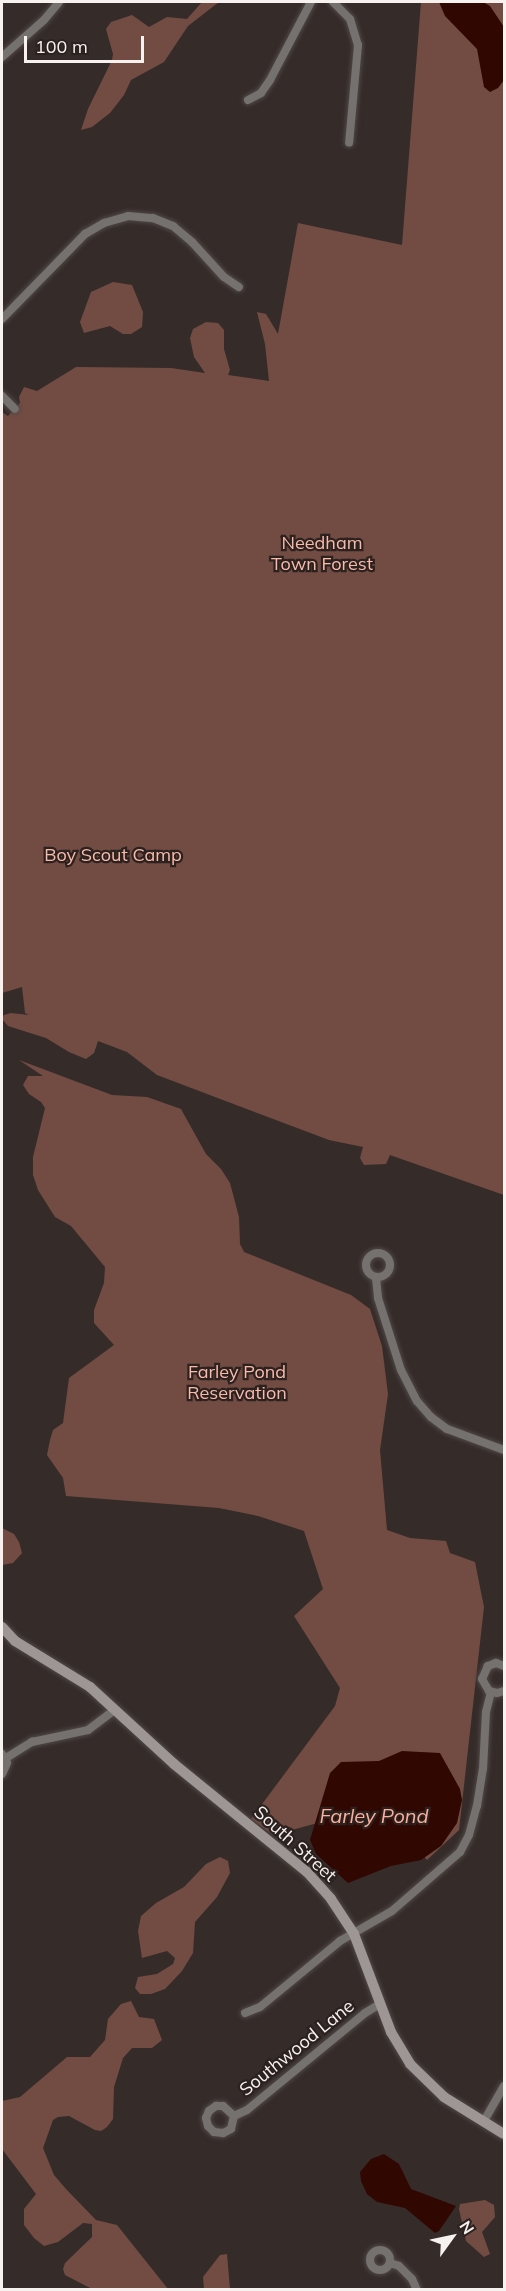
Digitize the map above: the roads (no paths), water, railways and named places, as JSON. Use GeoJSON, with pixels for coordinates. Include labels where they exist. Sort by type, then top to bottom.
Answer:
{"type":"FeatureCollection","features":[{"type":"Feature","properties":{"kind":"street"},"geometry":{"type":"LineString","coordinates":[[2,57],[44,20],[59,2]]}},
{"type":"Feature","properties":{"kind":"street"},"geometry":{"type":"LineString","coordinates":[[248,100],[261,93],[270,80],[310,2]]}},
{"type":"Feature","properties":{"kind":"street"},"geometry":{"type":"LineString","coordinates":[[333,2],[350,19],[358,45],[349,143]]}},
{"type":"Feature","properties":{"kind":"street"},"geometry":{"type":"LineString","coordinates":[[2,319],[64,253],[86,234],[104,223],[128,216],[153,218],[183,233],[224,277],[239,287]]}},
{"type":"Feature","properties":{"kind":"street"},"geometry":{"type":"LineString","coordinates":[[2,396],[15,409]]}},
{"type":"Feature","properties":{"kind":"street"},"geometry":{"type":"LineString","coordinates":[[376,1278],[378,1298],[401,1370],[417,1401],[431,1417],[447,1429],[504,1450]]}},
{"type":"Feature","properties":{"kind":"street","name":"South Street"},"geometry":{"type":"LineString","coordinates":[[2,1627],[15,1641],[90,1687],[174,1764],[306,1872],[332,1899],[354,1934],[399,2047],[417,2073],[444,2097],[504,2134]]}},
{"type":"Feature","properties":{"kind":"street"},"geometry":{"type":"LineString","coordinates":[[491,1692],[483,1684],[483,1673],[493,1664],[504,1666]]}},
{"type":"Feature","properties":{"kind":"street"},"geometry":{"type":"LineString","coordinates":[[491,1692],[504,1690]]}},
{"type":"Feature","properties":{"kind":"street"},"geometry":{"type":"LineString","coordinates":[[245,2013],[260,2007],[319,1957],[392,1911],[460,1852],[469,1835],[477,1806],[483,1769],[486,1712],[491,1692]]}},
{"type":"Feature","properties":{"kind":"street"},"geometry":{"type":"LineString","coordinates":[[2,1774],[6,1768],[4,1756],[32,1742],[88,1730],[116,1710]]}},
{"type":"Feature","properties":{"kind":"street","name":"Southwood Lane"},"geometry":{"type":"LineString","coordinates":[[234,2116],[256,2104],[365,2013],[380,2004]]}},
{"type":"Feature","properties":{"kind":"street"},"geometry":{"type":"LineString","coordinates":[[484,2121],[504,2086]]}},
{"type":"Feature","properties":{"kind":"street"},"geometry":{"type":"LineString","coordinates":[[390,2263],[399,2266],[412,2279],[417,2289]]}},
{"type":"Feature","properties":{"kind":"water"},"geometry":{"type":"Polygon","coordinates":[[[439,2],[483,2],[490,6],[504,27],[504,80],[498,88],[490,92],[484,87],[477,49],[445,16],[439,2]]]}},
{"type":"Feature","properties":{"kind":"water","name":"Farley Pond"},"geometry":{"type":"Polygon","coordinates":[[[402,1751],[440,1753],[460,1789],[462,1800],[457,1823],[441,1846],[421,1860],[391,1866],[348,1883],[316,1854],[310,1840],[330,1773],[341,1762],[379,1761],[402,1751]]]}},
{"type":"Feature","properties":{"kind":"water"},"geometry":{"type":"Polygon","coordinates":[[[384,2154],[399,2164],[411,2189],[456,2206],[439,2231],[435,2233],[405,2208],[377,2202],[367,2194],[360,2172],[371,2159],[384,2154]]]}},
{"type":"Feature","properties":{"kind":"park label","name":"Needham Town Forest"},"geometry":{"type":"Point","coordinates":[322,554]}},
{"type":"Feature","properties":{"kind":"park label","name":"Boy Scout Camp"},"geometry":{"type":"Point","coordinates":[113,855]}},
{"type":"Feature","properties":{"kind":"park label","name":"Farley Pond Reservation"},"geometry":{"type":"Point","coordinates":[237,1383]}}]}
